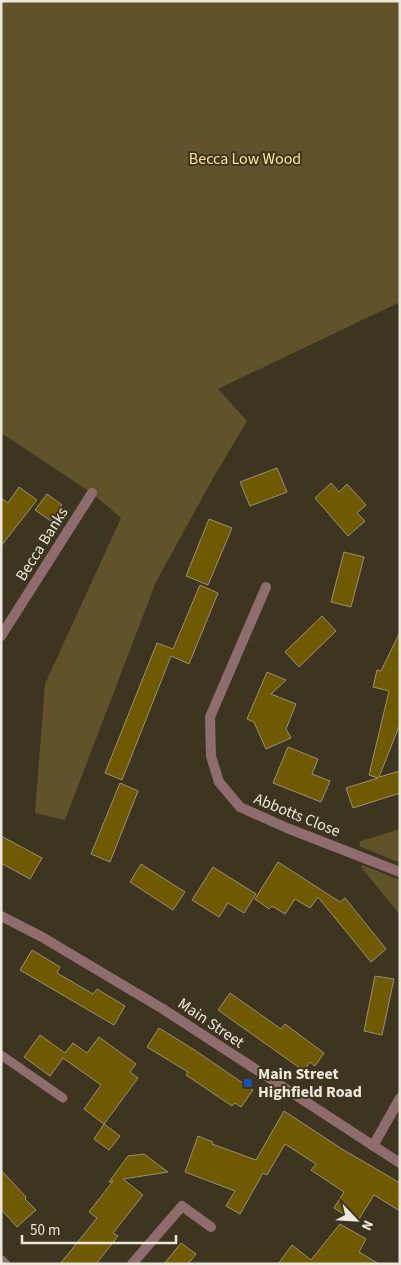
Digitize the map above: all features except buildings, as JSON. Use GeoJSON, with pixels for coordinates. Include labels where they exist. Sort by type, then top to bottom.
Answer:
{"type":"FeatureCollection","features":[{"type":"Feature","properties":{"kind":"street","name":"Becca Banks"},"geometry":{"type":"LineString","coordinates":[[1,636],[92,493]]}},
{"type":"Feature","properties":{"kind":"street","name":"Abbotts Close"},"geometry":{"type":"LineString","coordinates":[[266,587],[210,717],[211,756],[218,782],[240,807],[287,828],[400,872]]}},
{"type":"Feature","properties":{"kind":"street","name":"Main Street"},"geometry":{"type":"LineString","coordinates":[[1,916],[42,937],[163,1009],[400,1163]]}},
{"type":"Feature","properties":{"kind":"street"},"geometry":{"type":"LineString","coordinates":[[373,1146],[400,1098]]}},
{"type":"Feature","properties":{"kind":"street"},"geometry":{"type":"LineString","coordinates":[[132,1264],[182,1206],[211,1227]]}},
{"type":"Feature","properties":{"kind":"street"},"geometry":{"type":"LineString","coordinates":[[1,1260],[5,1264]]}},
{"type":"Feature","properties":{"kind":"lane"},"geometry":{"type":"LineString","coordinates":[[1,1055],[63,1098]]}},
{"type":"Feature","properties":{"kind":"green space","name":"Becca Low Wood"},"geometry":{"type":"Polygon","coordinates":[[[1,1],[400,1],[400,302],[218,389],[247,421],[156,582],[65,820],[35,813],[45,684],[121,518],[92,493],[1,433],[1,1]]]}},
{"type":"Feature","properties":{"kind":"green space"},"geometry":{"type":"Polygon","coordinates":[[[400,829],[400,863],[359,846],[361,841],[400,829]]]}},
{"type":"Feature","properties":{"kind":"green space"},"geometry":{"type":"Polygon","coordinates":[[[362,865],[400,880],[400,915],[361,867],[362,865]]]}},
{"type":"Feature","properties":{"kind":"place","name":"Main Street Highfield Road"},"geometry":{"type":"Point","coordinates":[248,1083]}}]}
